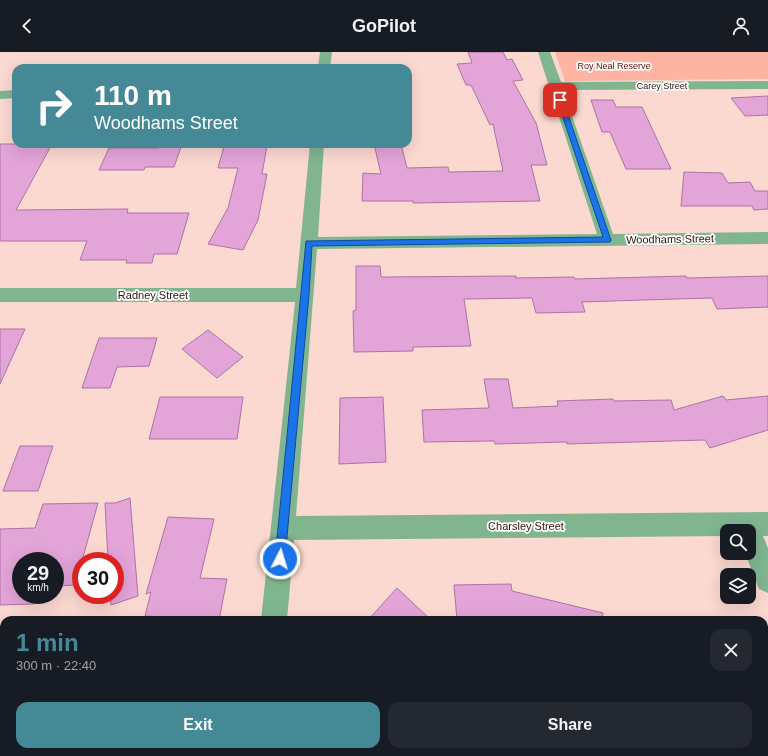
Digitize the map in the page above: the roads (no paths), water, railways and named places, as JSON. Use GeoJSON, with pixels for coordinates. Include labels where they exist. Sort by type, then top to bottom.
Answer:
{"type":"FeatureCollection","features":[{"type":"Feature","properties":{"kind":"street"},"geometry":{"type":"LineString","coordinates":[[324,64],[326,52]]}},
{"type":"Feature","properties":{"kind":"street"},"geometry":{"type":"LineString","coordinates":[[544,52],[607,240]]}},
{"type":"Feature","properties":{"kind":"street","name":"Carey Street"},"geometry":{"type":"LineString","coordinates":[[555,86],[768,85]]}},
{"type":"Feature","properties":{"kind":"street"},"geometry":{"type":"LineString","coordinates":[[0,94],[12,94]]}},
{"type":"Feature","properties":{"kind":"street"},"geometry":{"type":"LineString","coordinates":[[274,616],[305,295],[317,148]]}},
{"type":"Feature","properties":{"kind":"street","name":"Woodhams Street"},"geometry":{"type":"LineString","coordinates":[[308,243],[768,238]]}},
{"type":"Feature","properties":{"kind":"street","name":"Radney Street"},"geometry":{"type":"LineString","coordinates":[[0,295],[305,295]]}},
{"type":"Feature","properties":{"kind":"street"},"geometry":{"type":"LineString","coordinates":[[757,524],[768,580]]}},
{"type":"Feature","properties":{"kind":"street","name":"Charsley Street"},"geometry":{"type":"LineString","coordinates":[[283,528],[757,524]]}},
{"type":"Feature","properties":{"kind":"park label","name":"Roy Neal Reserve"},"geometry":{"type":"Point","coordinates":[614,66]}}]}
